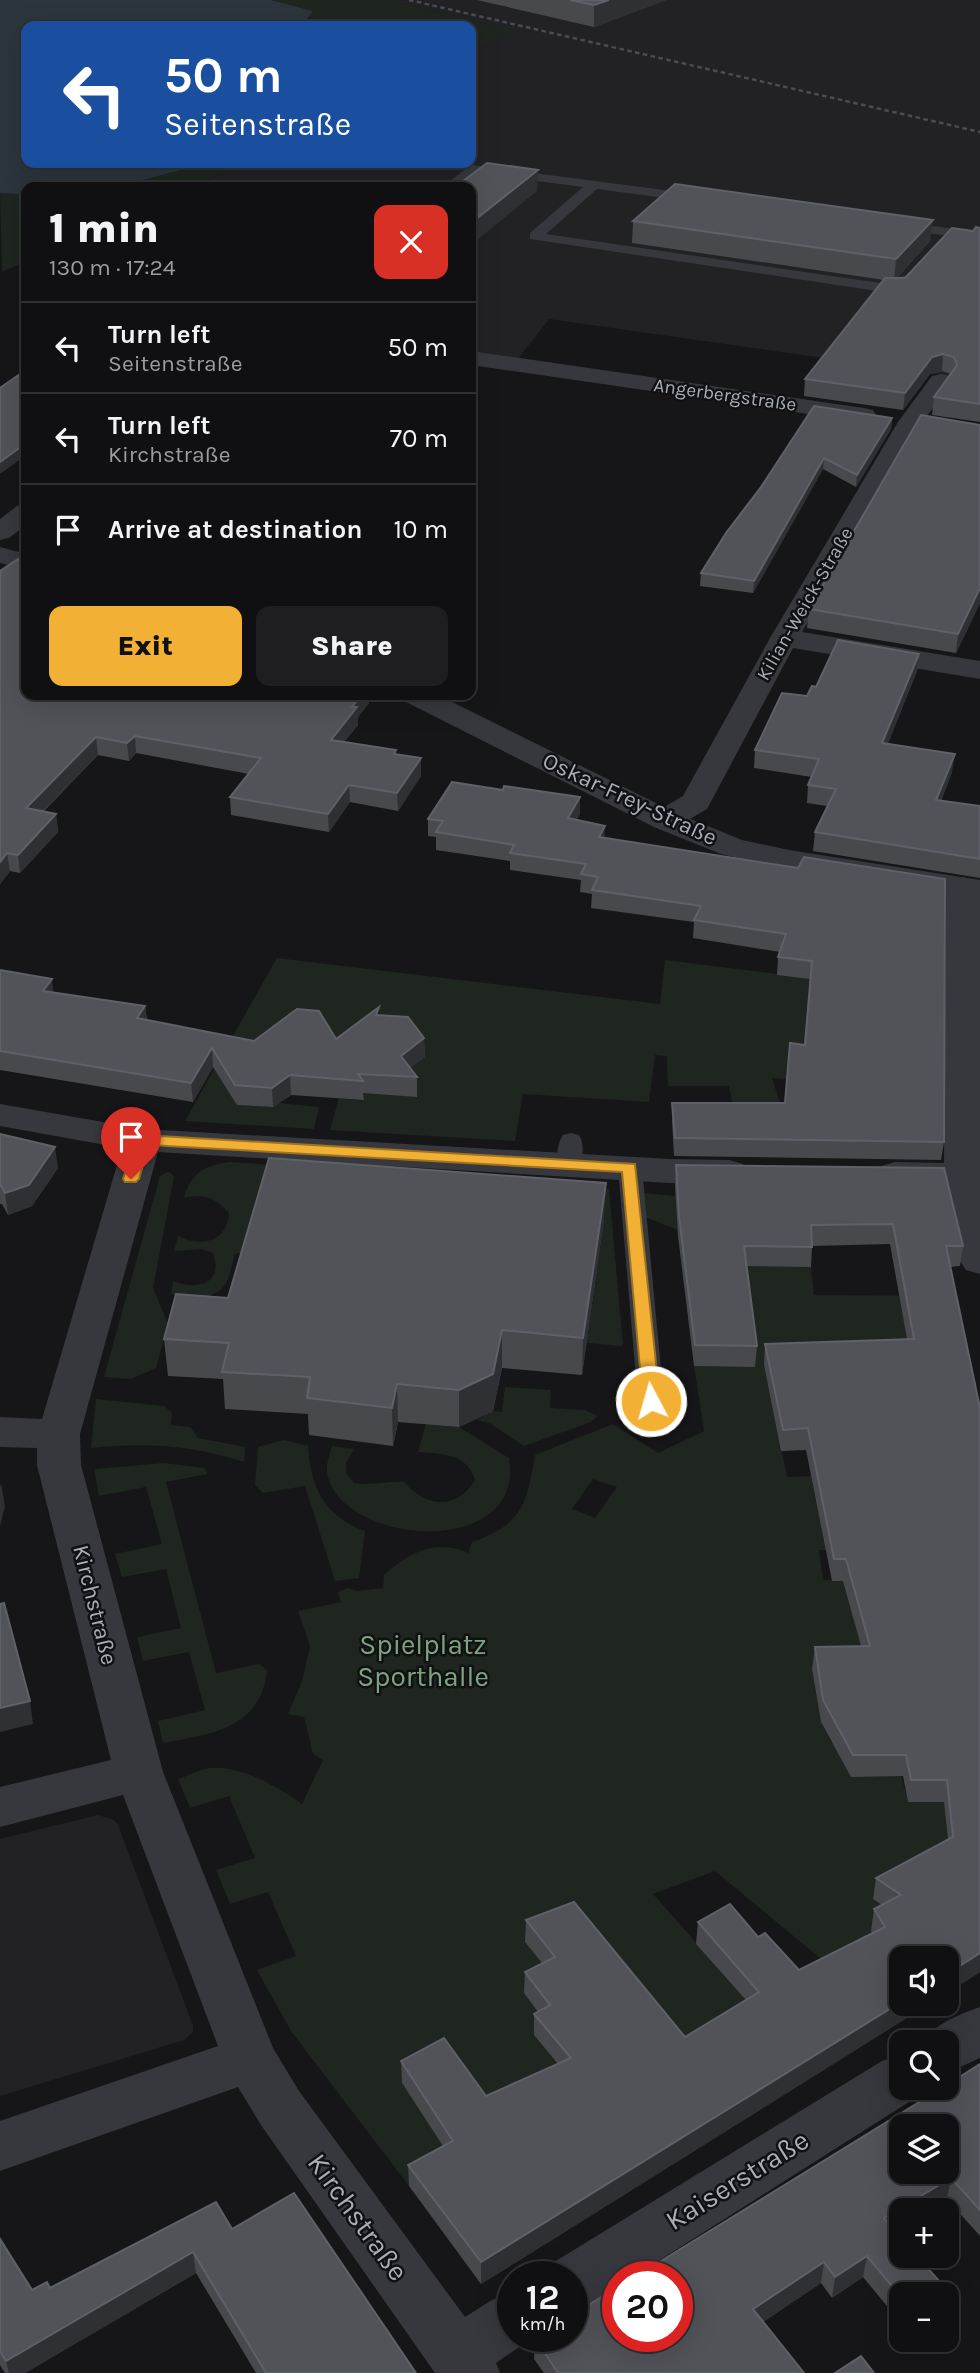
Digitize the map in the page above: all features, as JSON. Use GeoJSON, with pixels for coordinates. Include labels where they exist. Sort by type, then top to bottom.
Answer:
{"type":"FeatureCollection","features":[{"type":"Feature","properties":{"kind":"street","name":"Angerbergstraße"},"geometry":{"type":"LineString","coordinates":[[476,359],[922,423]]}},
{"type":"Feature","properties":{"kind":"street","name":"Kilian-Weick-Straße"},"geometry":{"type":"LineString","coordinates":[[665,820],[696,802],[784,638],[922,423],[941,381]]}},
{"type":"Feature","properties":{"kind":"street"},"geometry":{"type":"LineString","coordinates":[[0,532],[21,516]]}},
{"type":"Feature","properties":{"kind":"street"},"geometry":{"type":"LineString","coordinates":[[0,555],[21,561]]}},
{"type":"Feature","properties":{"kind":"street"},"geometry":{"type":"LineString","coordinates":[[784,638],[980,670]]}},
{"type":"Feature","properties":{"kind":"street","name":"Oskar-Frey-Straße"},"geometry":{"type":"LineString","coordinates":[[425,700],[665,820],[732,847],[789,860],[972,889]]}},
{"type":"Feature","properties":{"kind":"street"},"geometry":{"type":"LineString","coordinates":[[972,889],[972,1175],[963,1191],[980,1261]]}},
{"type":"Feature","properties":{"kind":"street"},"geometry":{"type":"LineString","coordinates":[[0,1115],[143,1140],[570,1152],[630,1168],[763,1172]]}},
{"type":"Feature","properties":{"kind":"street","name":"Kirchstraße"},"geometry":{"type":"LineString","coordinates":[[143,1140],[59,1434],[59,1465],[139,1772],[250,2059],[280,2108],[463,2363]]}},
{"type":"Feature","properties":{"kind":"street"},"geometry":{"type":"LineString","coordinates":[[857,1173],[972,1175]]}},
{"type":"Feature","properties":{"kind":"street"},"geometry":{"type":"LineString","coordinates":[[0,1432],[59,1434]]}},
{"type":"Feature","properties":{"kind":"street"},"geometry":{"type":"LineString","coordinates":[[0,1807],[139,1772]]}},
{"type":"Feature","properties":{"kind":"street"},"geometry":{"type":"LineString","coordinates":[[959,2043],[980,2030]]}},
{"type":"Feature","properties":{"kind":"street"},"geometry":{"type":"LineString","coordinates":[[0,2146],[250,2059]]}},
{"type":"Feature","properties":{"kind":"street","name":"Kaiserstraße"},"geometry":{"type":"LineString","coordinates":[[588,2273],[889,2085]]}},
{"type":"Feature","properties":{"kind":"street"},"geometry":{"type":"LineString","coordinates":[[463,2363],[497,2333]]}},
{"type":"Feature","properties":{"kind":"lane"},"geometry":{"type":"LineString","coordinates":[[454,182],[471,169],[703,200]]}},
{"type":"Feature","properties":{"kind":"lane"},"geometry":{"type":"LineString","coordinates":[[594,185],[535,236],[897,289],[915,270]]}},
{"type":"Feature","properties":{"kind":"lane"},"geometry":{"type":"LineString","coordinates":[[882,223],[946,237],[980,236]]}},
{"type":"Feature","properties":{"kind":"lane"},"geometry":{"type":"LineString","coordinates":[[630,1168],[651,1401]]}},
{"type":"Feature","properties":{"kind":"shaded area"},"geometry":{"type":"Polygon","coordinates":[[[0,0],[271,0],[313,11],[306,21],[21,21],[21,168],[188,168],[136,182],[21,182],[21,195],[0,193],[0,0]]]}},
{"type":"Feature","properties":{"kind":"shaded area"},"geometry":{"type":"Polygon","coordinates":[[[387,0],[980,0],[980,380],[549,319],[514,364],[476,359],[476,182],[203,182],[235,168],[476,168],[476,48],[511,30],[387,0]]]}},
{"type":"Feature","properties":{"kind":"shaded area"},"geometry":{"type":"Polygon","coordinates":[[[98,1815],[114,1820],[118,1825],[193,2032],[184,2040],[0,2096],[0,1839],[98,1815]]]}},
{"type":"Feature","properties":{"kind":"green space"},"geometry":{"type":"Polygon","coordinates":[[[271,0],[387,0],[474,21],[305,21],[312,11],[271,0]]]}},
{"type":"Feature","properties":{"kind":"green space"},"geometry":{"type":"Polygon","coordinates":[[[476,21],[512,30],[476,48],[476,21]]]}},
{"type":"Feature","properties":{"kind":"green space"},"geometry":{"type":"Polygon","coordinates":[[[188,168],[235,168],[203,182],[136,182],[188,168]]]}},
{"type":"Feature","properties":{"kind":"green space"},"geometry":{"type":"Polygon","coordinates":[[[0,193],[21,195],[21,263],[2,272],[0,193]]]}},
{"type":"Feature","properties":{"kind":"green space"},"geometry":{"type":"Polygon","coordinates":[[[277,958],[660,1004],[665,960],[810,978],[856,1010],[789,1062],[787,1079],[772,1078],[780,1103],[756,1102],[758,1122],[736,1121],[729,1086],[668,1086],[667,1056],[655,1055],[649,1102],[523,1094],[515,1141],[330,1130],[339,1098],[355,1100],[357,1093],[401,1075],[425,1057],[237,1105],[273,1107],[279,1103],[319,1107],[314,1129],[185,1121],[277,958]]]}},
{"type":"Feature","properties":{"kind":"green space"},"geometry":{"type":"Polygon","coordinates":[[[230,1162],[609,1189],[623,1346],[587,1343],[604,1219],[235,1254],[228,1279],[219,1291],[199,1297],[171,1294],[173,1281],[199,1285],[212,1278],[215,1272],[213,1253],[202,1249],[174,1251],[178,1236],[204,1242],[223,1231],[229,1213],[220,1204],[197,1196],[184,1198],[190,1182],[200,1172],[214,1165],[230,1162]]]}},
{"type":"Feature","properties":{"kind":"green space"},"geometry":{"type":"Polygon","coordinates":[[[167,1172],[174,1177],[153,1288],[168,1324],[156,1368],[131,1379],[104,1377],[160,1176],[167,1172]]]}},
{"type":"Feature","properties":{"kind":"green space"},"geometry":{"type":"Polygon","coordinates":[[[643,1193],[676,1196],[678,1230],[645,1217],[643,1193]]]}},
{"type":"Feature","properties":{"kind":"green space","name":"Spielplatz Sporthalle"},"geometry":{"type":"Polygon","coordinates":[[[678,1236],[701,1237],[811,1267],[814,1295],[949,1296],[962,1358],[775,1419],[787,1477],[811,1476],[814,1492],[858,1550],[819,1550],[823,1580],[863,1581],[867,1668],[812,1669],[821,1722],[831,1742],[892,1741],[908,1802],[944,1802],[953,1843],[898,1916],[882,1949],[837,1972],[715,1871],[653,1894],[759,2013],[641,2084],[550,2027],[567,2076],[540,2106],[402,2083],[456,2161],[409,2186],[291,2031],[257,1970],[296,1956],[268,1892],[230,1904],[216,1870],[255,1858],[229,1796],[190,1808],[178,1779],[210,1768],[234,1770],[271,1784],[302,1804],[323,1760],[313,1754],[304,1717],[288,1714],[302,1681],[310,1646],[298,1611],[341,1602],[338,1592],[348,1588],[357,1591],[383,1588],[384,1575],[403,1560],[423,1550],[445,1547],[468,1553],[472,1542],[502,1528],[519,1511],[529,1487],[535,1455],[613,1424],[658,1453],[704,1431],[694,1366],[755,1366],[687,1304],[678,1236]],[[593,1479],[572,1509],[595,1518],[617,1487],[593,1479]]]}},
{"type":"Feature","properties":{"kind":"green space"},"geometry":{"type":"Polygon","coordinates":[[[505,1387],[551,1390],[550,1408],[585,1410],[598,1416],[591,1422],[524,1446],[491,1424],[477,1420],[493,1411],[502,1412],[505,1387]]]}},
{"type":"Feature","properties":{"kind":"green space"},"geometry":{"type":"Polygon","coordinates":[[[96,1399],[164,1406],[172,1413],[171,1425],[190,1427],[198,1438],[245,1447],[244,1462],[168,1446],[91,1448],[96,1399]]]}},
{"type":"Feature","properties":{"kind":"green space"},"geometry":{"type":"Polygon","coordinates":[[[426,1424],[459,1427],[509,1458],[507,1491],[490,1513],[464,1527],[432,1531],[398,1528],[366,1517],[342,1500],[327,1473],[332,1446],[354,1449],[346,1463],[346,1473],[354,1483],[404,1482],[422,1497],[441,1502],[459,1497],[467,1490],[475,1480],[471,1471],[460,1460],[436,1453],[418,1452],[426,1424]]]}},
{"type":"Feature","properties":{"kind":"green space"},"geometry":{"type":"Polygon","coordinates":[[[284,1440],[308,1446],[312,1475],[322,1499],[339,1517],[365,1531],[359,1578],[335,1581],[305,1486],[263,1493],[255,1485],[258,1447],[284,1440]]]}},
{"type":"Feature","properties":{"kind":"green space"},"geometry":{"type":"Polygon","coordinates":[[[164,1463],[205,1468],[207,1474],[166,1482],[216,1673],[259,1664],[267,1670],[263,1690],[244,1717],[215,1732],[163,1743],[158,1721],[205,1710],[189,1652],[143,1661],[137,1637],[181,1628],[166,1569],[122,1577],[115,1554],[162,1544],[146,1487],[99,1496],[94,1469],[164,1463]]]}},
{"type":"Feature","properties":{"kind":"building"},"geometry":{"type":"Polygon","coordinates":[[[570,0],[609,0],[594,5],[570,0]]]}},
{"type":"Feature","properties":{"kind":"building"},"geometry":{"type":"Polygon","coordinates":[[[487,163],[538,170],[476,219],[476,182],[462,182],[487,163]]]}},
{"type":"Feature","properties":{"kind":"building"},"geometry":{"type":"Polygon","coordinates":[[[675,184],[933,220],[896,259],[633,221],[675,184]]]}},
{"type":"Feature","properties":{"kind":"building"},"geometry":{"type":"Polygon","coordinates":[[[976,227],[980,228],[980,404],[934,397],[957,365],[954,357],[943,354],[932,357],[905,393],[805,379],[885,278],[905,278],[952,228],[973,231],[976,227]]]}},
{"type":"Feature","properties":{"kind":"building"},"geometry":{"type":"Polygon","coordinates":[[[21,373],[21,447],[0,462],[0,388],[21,373]]]}},
{"type":"Feature","properties":{"kind":"building"},"geometry":{"type":"Polygon","coordinates":[[[814,406],[892,418],[857,475],[824,458],[754,581],[701,573],[726,533],[761,487],[814,406]]]}},
{"type":"Feature","properties":{"kind":"building"},"geometry":{"type":"Polygon","coordinates":[[[921,415],[980,425],[980,588],[958,634],[809,609],[921,415]]]}},
{"type":"Feature","properties":{"kind":"building"},"geometry":{"type":"Polygon","coordinates":[[[21,560],[21,700],[357,700],[352,707],[357,707],[331,740],[396,750],[394,754],[421,758],[397,793],[349,785],[328,814],[230,797],[261,758],[135,736],[127,743],[96,737],[26,808],[56,814],[18,855],[7,853],[0,862],[0,571],[21,560]]]}},
{"type":"Feature","properties":{"kind":"building"},"geometry":{"type":"Polygon","coordinates":[[[838,640],[919,654],[882,743],[955,754],[936,800],[980,806],[980,859],[815,832],[836,789],[808,785],[819,759],[755,750],[782,693],[807,696],[812,686],[816,687],[838,640]]]}},
{"type":"Feature","properties":{"kind":"building"},"geometry":{"type":"Polygon","coordinates":[[[452,782],[580,797],[568,818],[605,826],[599,837],[798,868],[804,857],[945,879],[944,1142],[675,1138],[672,1103],[785,1103],[790,1043],[805,1045],[812,961],[778,957],[786,934],[694,920],[701,906],[592,890],[598,877],[581,874],[586,864],[510,853],[514,845],[436,832],[443,821],[428,819],[452,782]]]}},
{"type":"Feature","properties":{"kind":"building"},"geometry":{"type":"Polygon","coordinates":[[[0,970],[52,979],[43,991],[145,1006],[137,1018],[254,1041],[297,1009],[319,1011],[336,1039],[379,1007],[376,1015],[408,1017],[424,1038],[401,1056],[417,1077],[358,1074],[363,1081],[290,1075],[272,1088],[235,1085],[212,1048],[191,1083],[0,1051],[0,970]]]}},
{"type":"Feature","properties":{"kind":"building"},"geometry":{"type":"Polygon","coordinates":[[[0,1134],[55,1147],[29,1185],[5,1193],[0,1184],[0,1134]]]}},
{"type":"Feature","properties":{"kind":"building"},"geometry":{"type":"Polygon","coordinates":[[[269,1158],[606,1183],[583,1338],[502,1330],[493,1374],[459,1390],[397,1384],[392,1408],[307,1398],[310,1377],[222,1372],[229,1343],[164,1339],[176,1294],[228,1298],[269,1158]]]}},
{"type":"Feature","properties":{"kind":"building"},"geometry":{"type":"Polygon","coordinates":[[[676,1165],[944,1168],[963,1246],[946,1246],[980,1408],[980,1953],[959,1966],[959,1946],[889,1946],[889,2009],[481,2262],[408,2165],[453,2141],[401,2061],[444,2038],[486,2096],[571,2058],[534,2014],[550,2005],[525,1972],[555,1957],[526,1920],[574,1902],[685,2037],[759,1992],[698,1922],[730,1904],[758,1937],[765,1933],[799,1970],[885,1927],[874,1909],[901,1895],[876,1878],[953,1837],[947,1780],[911,1780],[906,1755],[853,1755],[823,1700],[815,1647],[870,1646],[846,1559],[834,1559],[808,1428],[783,1430],[765,1344],[914,1339],[893,1224],[811,1225],[812,1247],[744,1246],[757,1346],[695,1345],[679,1216],[676,1165]]]}},
{"type":"Feature","properties":{"kind":"building"},"geometry":{"type":"Polygon","coordinates":[[[4,1603],[30,1701],[0,1708],[0,1604],[4,1603]]]}},
{"type":"Feature","properties":{"kind":"building"},"geometry":{"type":"Polygon","coordinates":[[[980,2064],[980,2210],[956,2184],[959,2184],[959,2114],[900,2114],[923,2100],[959,2100],[959,2077],[980,2064]]]}},
{"type":"Feature","properties":{"kind":"building"},"geometry":{"type":"Polygon","coordinates":[[[889,2121],[889,2184],[941,2184],[918,2198],[889,2198],[889,2215],[884,2218],[889,2224],[889,2268],[928,2268],[940,2282],[889,2283],[867,2256],[835,2277],[824,2262],[753,2309],[804,2373],[558,2373],[544,2352],[588,2352],[588,2305],[602,2297],[602,2352],[693,2352],[693,2261],[661,2261],[889,2121]]]}},
{"type":"Feature","properties":{"kind":"building"},"geometry":{"type":"Polygon","coordinates":[[[294,2193],[416,2373],[266,2373],[193,2252],[6,2361],[0,2351],[0,2239],[32,2290],[47,2282],[50,2288],[216,2202],[232,2229],[294,2193]]]}},
{"type":"Feature","properties":{"kind":"building"},"geometry":{"type":"Polygon","coordinates":[[[861,2356],[874,2373],[835,2373],[861,2356]]]}},
{"type":"Feature","properties":{"kind":"railway"},"geometry":{"type":"LineString","coordinates":[[409,0],[980,132]]}},
{"type":"Feature","properties":{"kind":"route"},"geometry":{"type":"LineString","coordinates":[[131,1179],[143,1140],[630,1168],[651,1401]]}}]}
